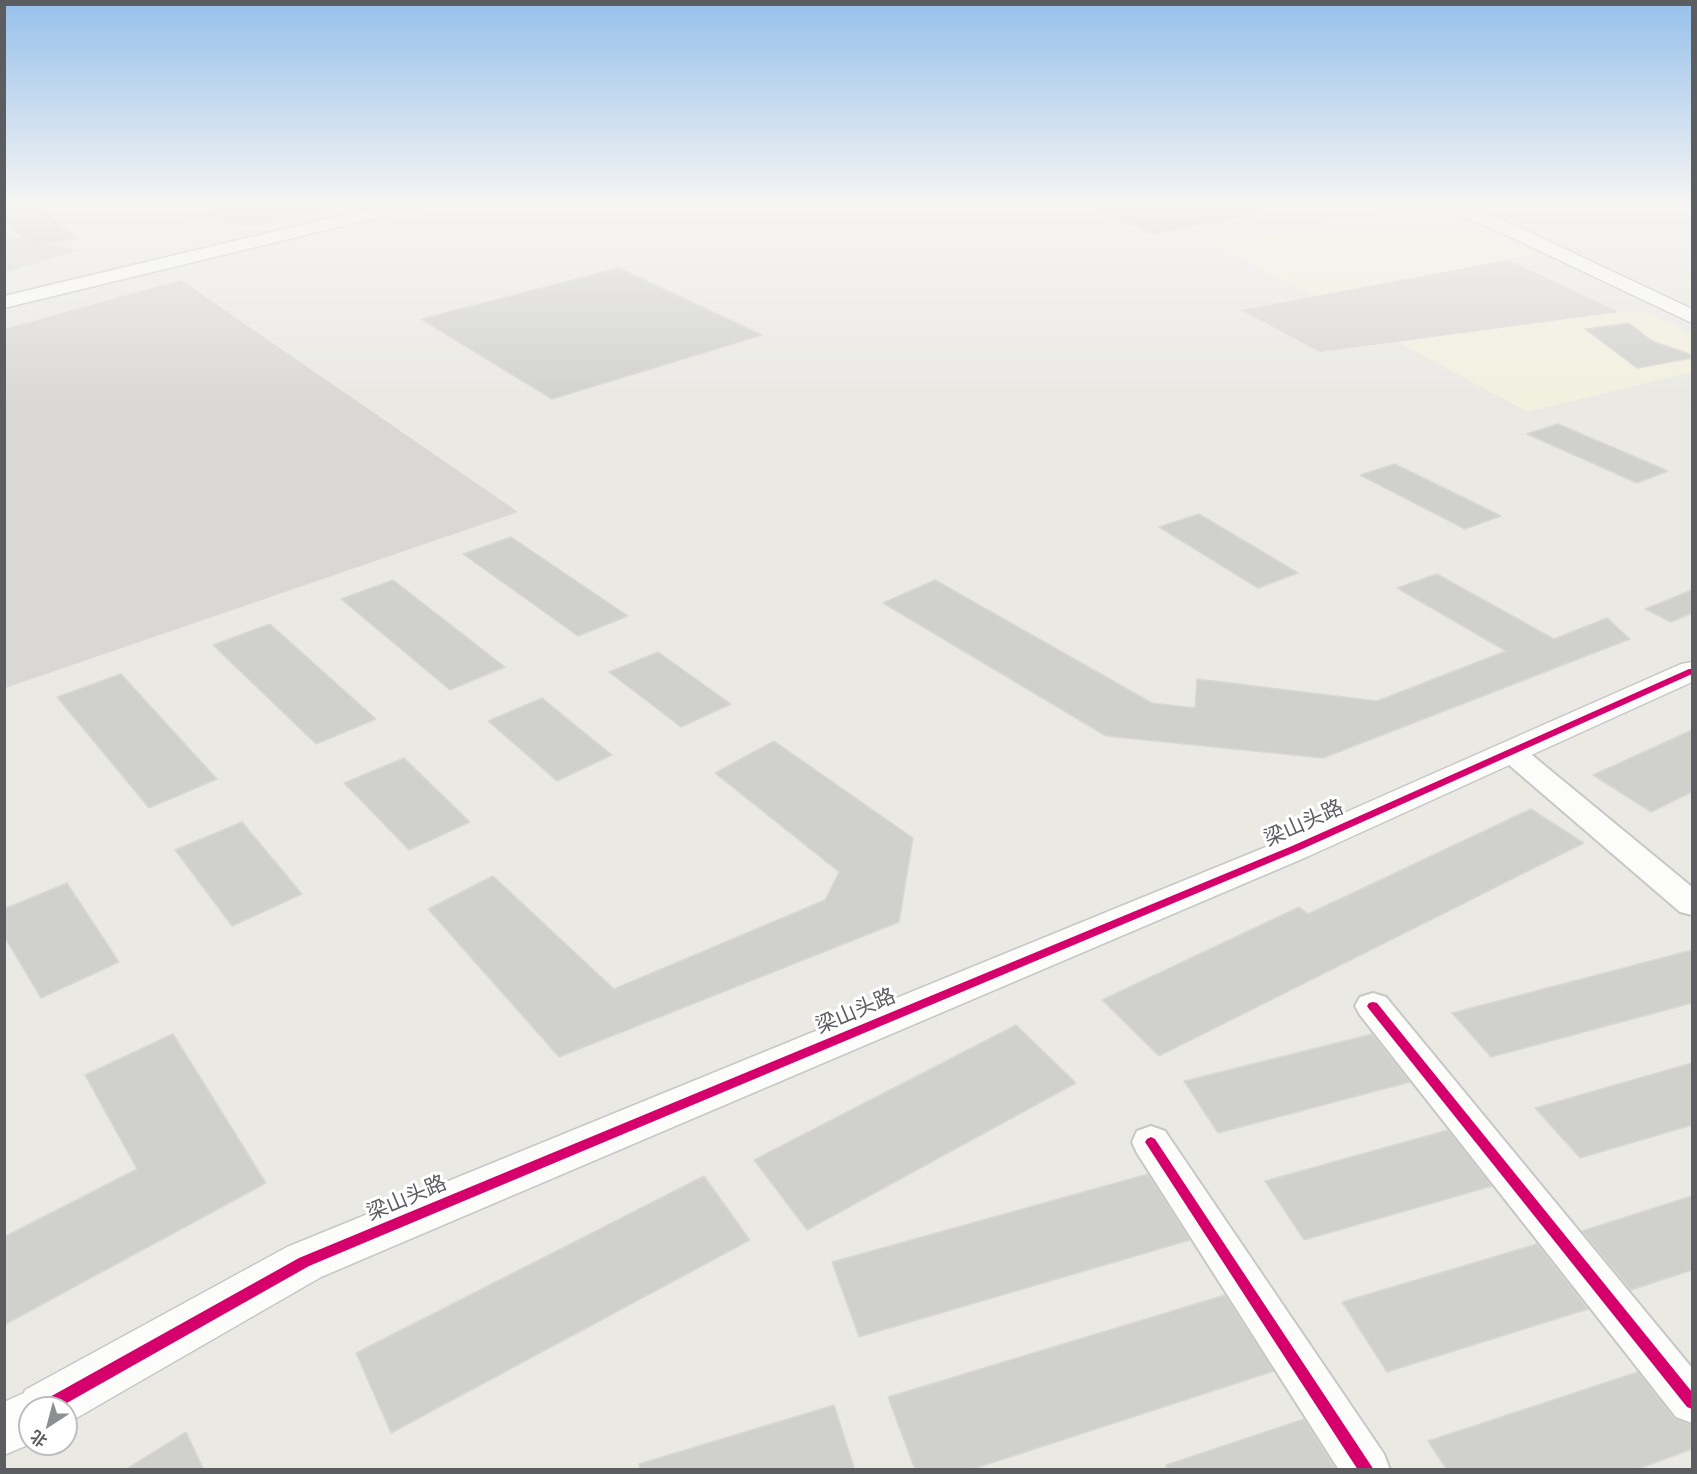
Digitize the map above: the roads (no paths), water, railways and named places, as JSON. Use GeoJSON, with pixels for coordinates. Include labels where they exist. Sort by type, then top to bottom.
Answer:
{"type":"FeatureCollection","features":[{"type":"Feature","properties":{"kind":"main road"},"geometry":{"type":"LineString","coordinates":[[4,302],[127,271]]}},
{"type":"Feature","properties":{"kind":"main road"},"geometry":{"type":"LineString","coordinates":[[1594,271],[1692,318]]}},
{"type":"Feature","properties":{"kind":"main road"},"geometry":{"type":"LineString","coordinates":[[1614,271],[1692,308]]}},
{"type":"Feature","properties":{"kind":"main road","name":"梁山头路"},"geometry":{"type":"LineString","coordinates":[[65,1396],[304,1262],[1296,848],[1692,670]]}},
{"type":"Feature","properties":{"kind":"main road"},"geometry":{"type":"LineString","coordinates":[[4,1430],[18,1422]]}},
{"type":"Feature","properties":{"kind":"street"},"geometry":{"type":"LineString","coordinates":[[1511,752],[1692,904]]}},
{"type":"Feature","properties":{"kind":"street"},"geometry":{"type":"LineString","coordinates":[[1373,1006],[1692,1402]]}},
{"type":"Feature","properties":{"kind":"street"},"geometry":{"type":"LineString","coordinates":[[1151,1142],[1367,1470]]}}]}
